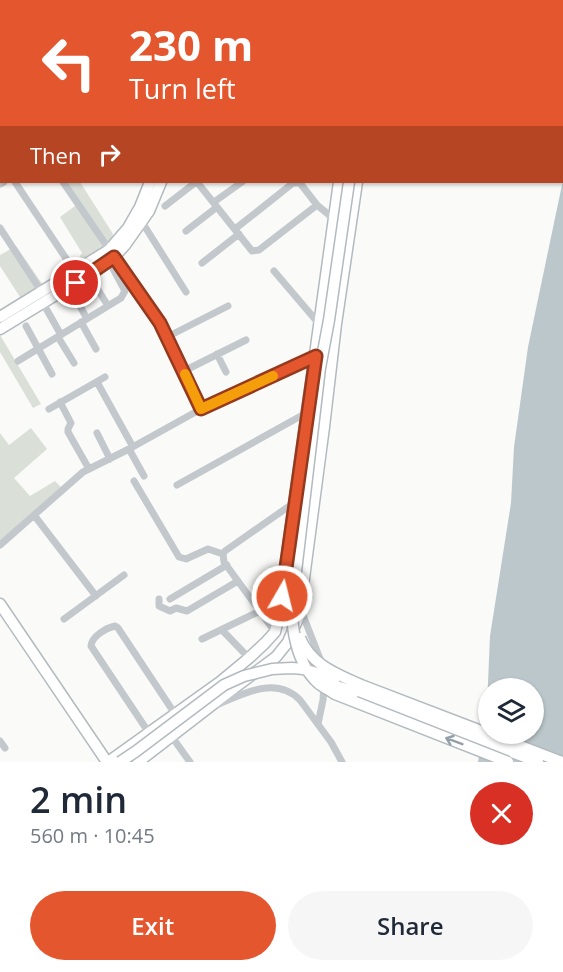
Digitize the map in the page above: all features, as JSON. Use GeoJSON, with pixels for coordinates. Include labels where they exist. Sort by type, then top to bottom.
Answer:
{"type":"FeatureCollection","features":[{"type":"Feature","properties":{"kind":"main road"},"geometry":{"type":"LineString","coordinates":[[44,298],[75,272],[111,256],[140,207],[150,183]]}},
{"type":"Feature","properties":{"kind":"main road"},"geometry":{"type":"LineString","coordinates":[[0,325],[125,245],[153,203],[161,183]]}},
{"type":"Feature","properties":{"kind":"main road"},"geometry":{"type":"LineString","coordinates":[[0,604],[108,762],[220,682],[275,632],[339,183]]}},
{"type":"Feature","properties":{"kind":"main road"},"geometry":{"type":"LineString","coordinates":[[349,183],[320,368],[293,597],[296,644],[310,674],[317,682],[335,694],[508,762]]}},
{"type":"Feature","properties":{"kind":"main road"},"geometry":{"type":"LineString","coordinates":[[138,762],[280,653],[288,642],[299,616],[334,337],[357,183]]}},
{"type":"Feature","properties":{"kind":"main road"},"geometry":{"type":"LineString","coordinates":[[320,324],[336,324]]}},
{"type":"Feature","properties":{"kind":"main road"},"geometry":{"type":"LineString","coordinates":[[334,337],[328,345],[296,615],[298,633],[303,645],[316,662],[358,689]]}},
{"type":"Feature","properties":{"kind":"main road"},"geometry":{"type":"LineString","coordinates":[[120,762],[224,685],[244,676],[272,669],[292,668],[303,669],[562,762]]}},
{"type":"Feature","properties":{"kind":"main road"},"geometry":{"type":"LineString","coordinates":[[130,762],[230,688],[263,676],[277,674],[303,676],[358,689],[538,762]]}},
{"type":"Feature","properties":{"kind":"street"},"geometry":{"type":"LineString","coordinates":[[16,183],[75,272]]}},
{"type":"Feature","properties":{"kind":"street"},"geometry":{"type":"LineString","coordinates":[[64,183],[111,256],[155,314],[201,409]]}},
{"type":"Feature","properties":{"kind":"street"},"geometry":{"type":"LineString","coordinates":[[165,206],[196,183]]}},
{"type":"Feature","properties":{"kind":"street"},"geometry":{"type":"LineString","coordinates":[[198,183],[255,251],[318,205]]}},
{"type":"Feature","properties":{"kind":"street"},"geometry":{"type":"LineString","coordinates":[[186,231],[241,183]]}},
{"type":"Feature","properties":{"kind":"street"},"geometry":{"type":"LineString","coordinates":[[202,263],[293,183],[300,183],[318,205],[334,219]]}},
{"type":"Feature","properties":{"kind":"street"},"geometry":{"type":"LineString","coordinates":[[142,222],[186,292]]}},
{"type":"Feature","properties":{"kind":"street"},"geometry":{"type":"LineString","coordinates":[[0,228],[44,298],[59,336],[74,363]]}},
{"type":"Feature","properties":{"kind":"street"},"geometry":{"type":"LineString","coordinates":[[18,361],[121,298],[125,291],[111,256]]}},
{"type":"Feature","properties":{"kind":"street"},"geometry":{"type":"LineString","coordinates":[[274,271],[320,324]]}},
{"type":"Feature","properties":{"kind":"street"},"geometry":{"type":"LineString","coordinates":[[94,283],[108,306]]}},
{"type":"Feature","properties":{"kind":"street"},"geometry":{"type":"LineString","coordinates":[[73,293],[96,349]]}},
{"type":"Feature","properties":{"kind":"street"},"geometry":{"type":"LineString","coordinates":[[167,337],[228,306]]}},
{"type":"Feature","properties":{"kind":"street"},"geometry":{"type":"LineString","coordinates":[[26,327],[52,374]]}},
{"type":"Feature","properties":{"kind":"street"},"geometry":{"type":"LineString","coordinates":[[184,371],[246,340]]}},
{"type":"Feature","properties":{"kind":"street"},"geometry":{"type":"LineString","coordinates":[[217,354],[226,372]]}},
{"type":"Feature","properties":{"kind":"street"},"geometry":{"type":"LineString","coordinates":[[0,545],[88,469],[201,409],[316,356]]}},
{"type":"Feature","properties":{"kind":"street"},"geometry":{"type":"LineString","coordinates":[[49,409],[105,377]]}},
{"type":"Feature","properties":{"kind":"street"},"geometry":{"type":"LineString","coordinates":[[97,382],[144,476]]}},
{"type":"Feature","properties":{"kind":"street"},"geometry":{"type":"LineString","coordinates":[[60,402],[70,421],[68,432],[88,469]]}},
{"type":"Feature","properties":{"kind":"street"},"geometry":{"type":"LineString","coordinates":[[177,485],[308,412]]}},
{"type":"Feature","properties":{"kind":"street"},"geometry":{"type":"LineString","coordinates":[[97,433],[110,459]]}},
{"type":"Feature","properties":{"kind":"street"},"geometry":{"type":"LineString","coordinates":[[134,481],[179,557],[186,558],[208,549],[223,554]]}},
{"type":"Feature","properties":{"kind":"street"},"geometry":{"type":"LineString","coordinates":[[223,554],[295,502]]}},
{"type":"Feature","properties":{"kind":"street"},"geometry":{"type":"LineString","coordinates":[[34,515],[96,596]]}},
{"type":"Feature","properties":{"kind":"street"},"geometry":{"type":"LineString","coordinates":[[223,554],[227,565],[275,632]]}},
{"type":"Feature","properties":{"kind":"street"},"geometry":{"type":"LineString","coordinates":[[170,599],[227,565]]}},
{"type":"Feature","properties":{"kind":"street"},"geometry":{"type":"LineString","coordinates":[[64,619],[124,575]]}},
{"type":"Feature","properties":{"kind":"street"},"geometry":{"type":"LineString","coordinates":[[159,599],[159,606],[170,611],[176,608],[187,611],[238,581]]}},
{"type":"Feature","properties":{"kind":"street"},"geometry":{"type":"LineString","coordinates":[[300,608],[325,674],[318,724]]}},
{"type":"Feature","properties":{"kind":"street"},"geometry":{"type":"LineString","coordinates":[[202,639],[260,611]]}},
{"type":"Feature","properties":{"kind":"street"},"geometry":{"type":"LineString","coordinates":[[149,733],[91,646],[94,638],[111,627],[118,628],[176,714]]}},
{"type":"Feature","properties":{"kind":"street"},"geometry":{"type":"LineString","coordinates":[[222,630],[249,658]]}},
{"type":"Feature","properties":{"kind":"street"},"geometry":{"type":"LineString","coordinates":[[209,708],[251,691],[280,688],[294,694],[331,742],[342,762]]}},
{"type":"Feature","properties":{"kind":"street"},"geometry":{"type":"LineString","coordinates":[[172,737],[190,762]]}},
{"type":"Feature","properties":{"kind":"shaded area"},"geometry":{"type":"Polygon","coordinates":[[[66,183],[81,183],[113,234],[101,273],[5,333],[0,320],[0,311],[20,297],[0,266],[0,255],[16,246],[43,285],[75,264],[82,253],[60,217],[79,203],[66,183]]]}},
{"type":"Feature","properties":{"kind":"shaded area"},"geometry":{"type":"Polygon","coordinates":[[[563,183],[563,762],[478,762],[481,744],[544,744],[544,678],[488,678],[490,636],[511,503],[514,447],[528,347],[563,183]]]}},
{"type":"Feature","properties":{"kind":"shaded area"},"geometry":{"type":"Polygon","coordinates":[[[0,335],[41,404],[33,408],[0,352],[0,335]]]}},
{"type":"Feature","properties":{"kind":"shaded area"},"geometry":{"type":"Polygon","coordinates":[[[31,428],[47,449],[14,478],[30,496],[55,481],[61,487],[0,541],[0,433],[9,445],[31,428]]]}},
{"type":"Feature","properties":{"kind":"slow traffic"},"geometry":{"type":"LineString","coordinates":[[185,374],[201,409],[273,376]]}},
{"type":"Feature","properties":{"kind":"route"},"geometry":{"type":"LineString","coordinates":[[76,283],[114,257],[155,314],[201,409],[316,356],[282,596]]}}]}
